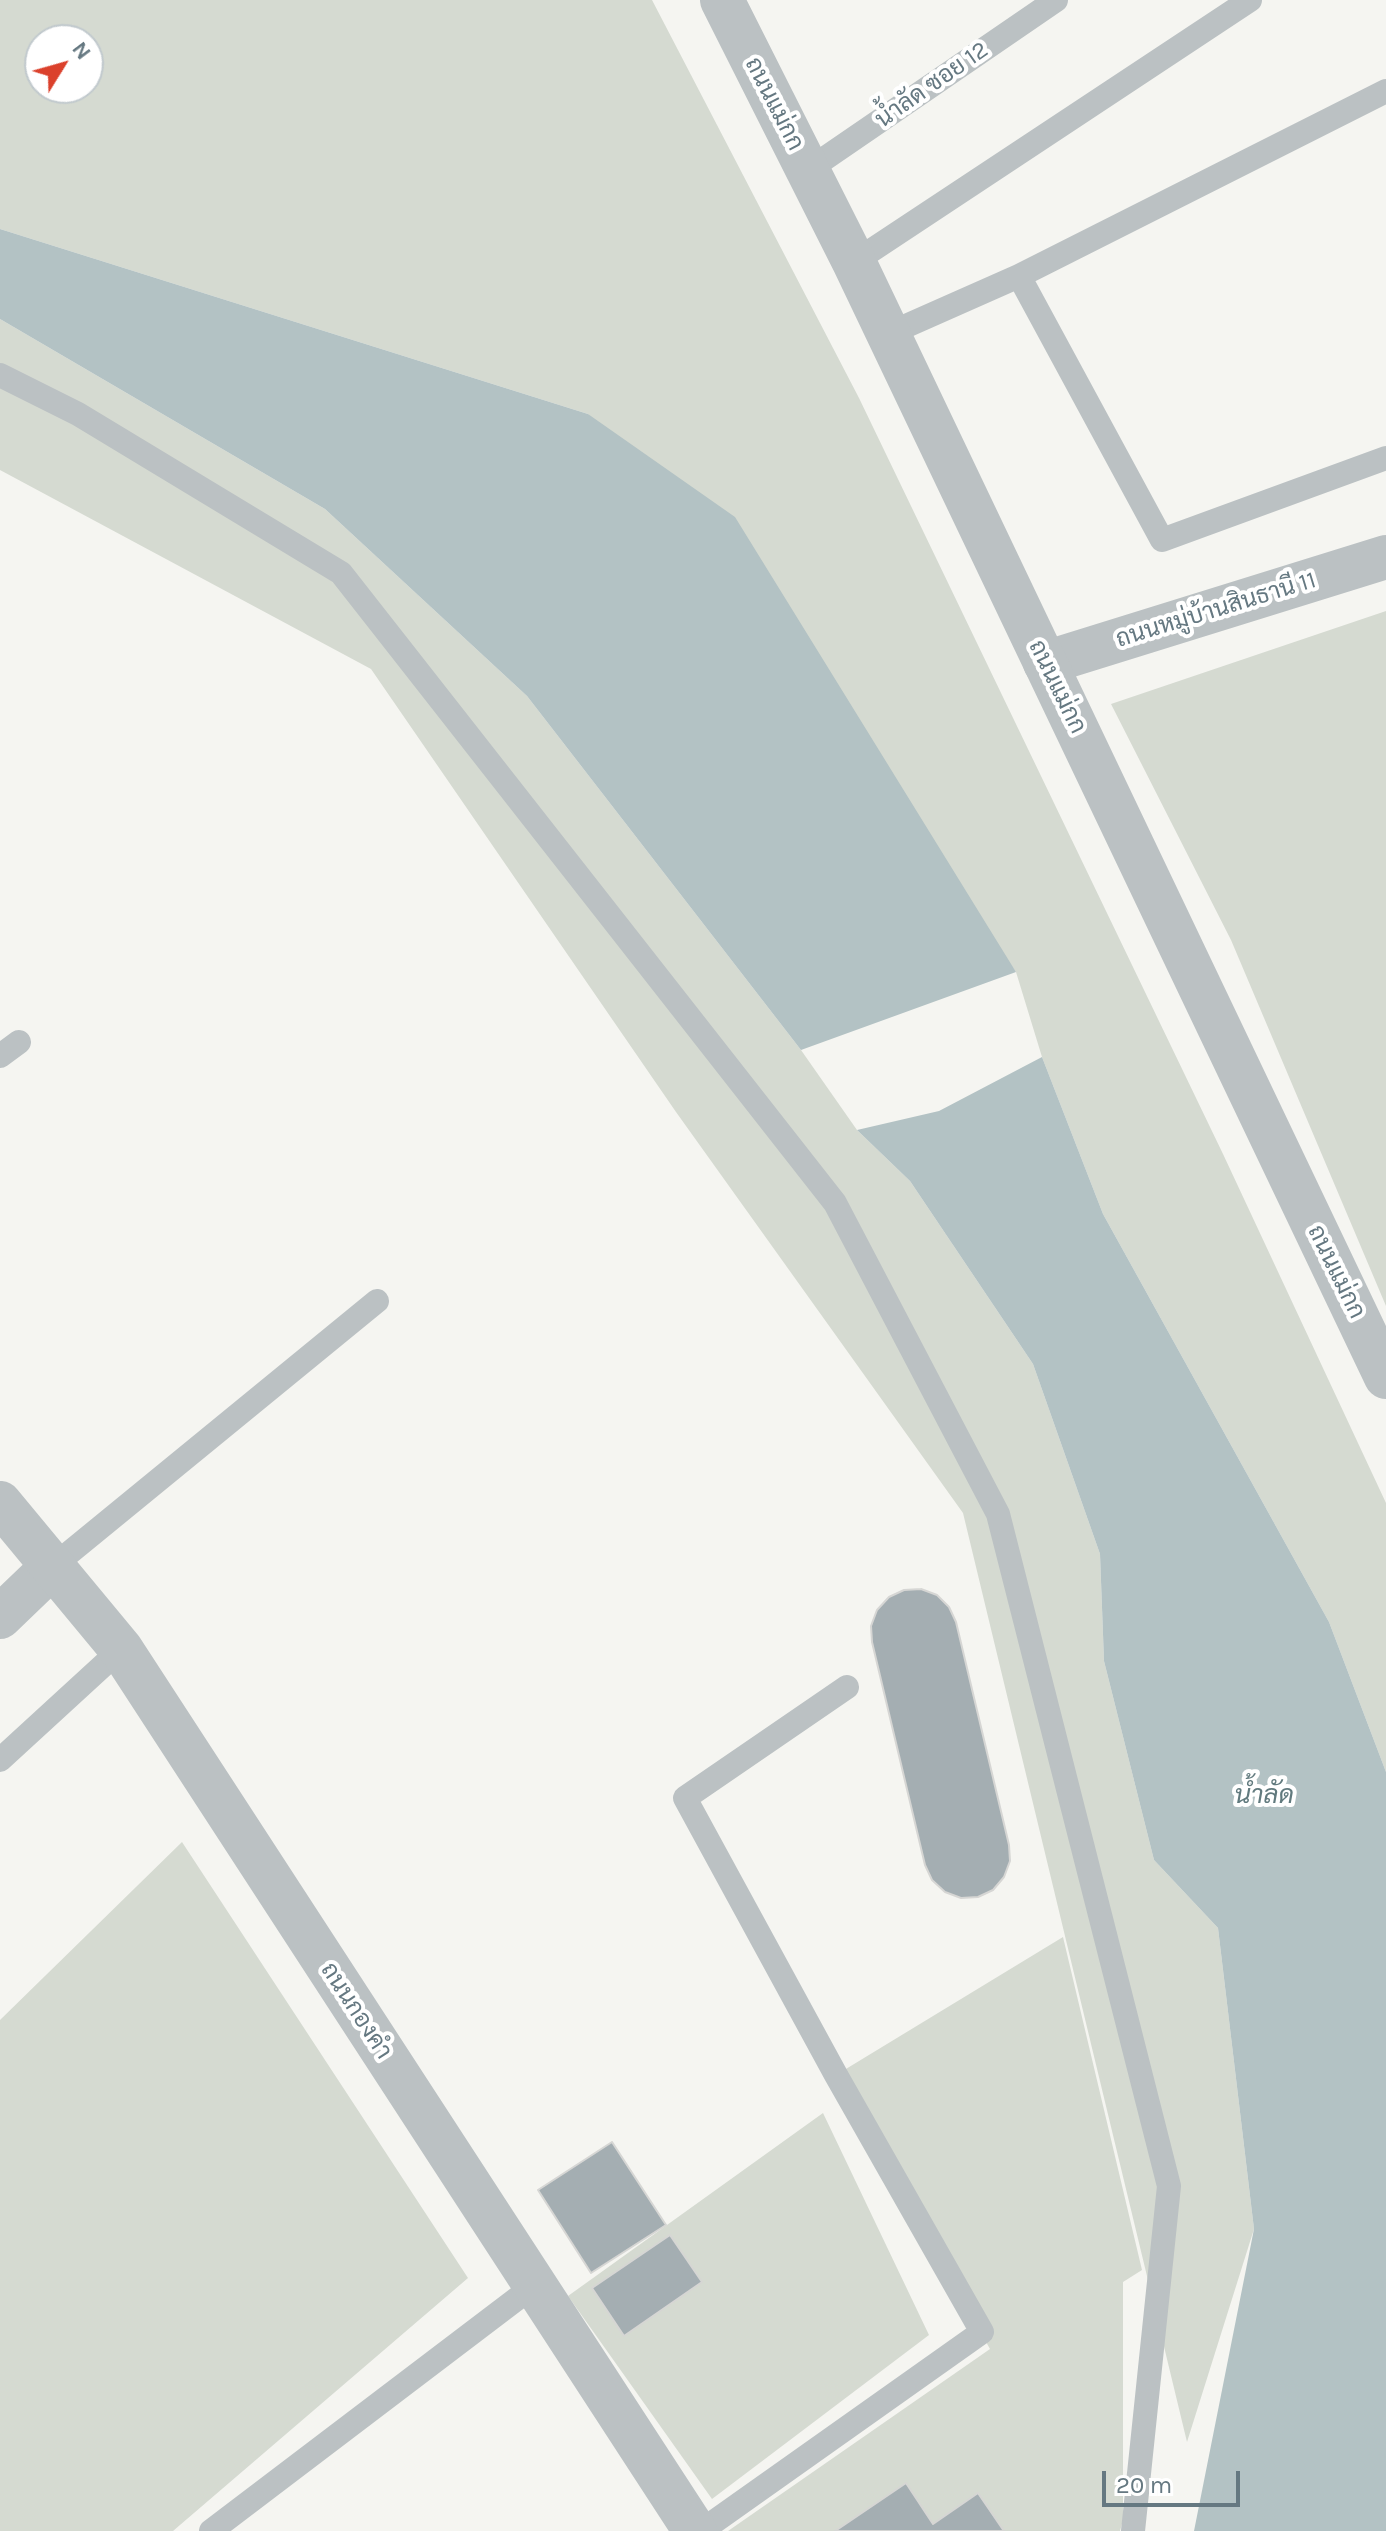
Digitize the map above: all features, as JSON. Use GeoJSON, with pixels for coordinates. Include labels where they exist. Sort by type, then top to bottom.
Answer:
{"type":"FeatureCollection","features":[{"type":"Feature","properties":{"kind":"street","name":"ถนนแม่กก"},"geometry":{"type":"LineString","coordinates":[[722,0],[854,262],[1386,1377]]}},
{"type":"Feature","properties":{"kind":"street","name":"ถนนหมู่บ้านสินธานี 11"},"geometry":{"type":"LineString","coordinates":[[1045,663],[1386,557]]}},
{"type":"Feature","properties":{"kind":"street","name":"ถนนกองคำ"},"geometry":{"type":"LineString","coordinates":[[0,1503],[121,1649],[698,2531]]}},
{"type":"Feature","properties":{"kind":"street"},"geometry":{"type":"LineString","coordinates":[[0,1617],[52,1567]]}},
{"type":"Feature","properties":{"kind":"lane","name":"น้ำลัด ซอย 12"},"geometry":{"type":"LineString","coordinates":[[808,170],[1056,0]]}},
{"type":"Feature","properties":{"kind":"lane"},"geometry":{"type":"LineString","coordinates":[[854,262],[1250,0]]}},
{"type":"Feature","properties":{"kind":"lane"},"geometry":{"type":"LineString","coordinates":[[888,334],[1019,276],[1386,91]]}},
{"type":"Feature","properties":{"kind":"lane"},"geometry":{"type":"LineString","coordinates":[[1019,276],[1162,540],[1386,458]]}},
{"type":"Feature","properties":{"kind":"lane"},"geometry":{"type":"LineString","coordinates":[[0,375],[78,414],[341,573],[835,1203],[998,1514],[1169,2186],[1133,2531]]}},
{"type":"Feature","properties":{"kind":"lane"},"geometry":{"type":"LineString","coordinates":[[52,1567],[377,1301]]}},
{"type":"Feature","properties":{"kind":"lane"},"geometry":{"type":"LineString","coordinates":[[0,1760],[121,1649]]}},
{"type":"Feature","properties":{"kind":"lane"},"geometry":{"type":"LineString","coordinates":[[698,2531],[982,2332],[836,2075],[685,1798],[847,1687]]}},
{"type":"Feature","properties":{"kind":"lane"},"geometry":{"type":"LineString","coordinates":[[211,2531],[535,2285]]}},
{"type":"Feature","properties":{"kind":"shaded area"},"geometry":{"type":"Polygon","coordinates":[[[0,0],[652,0],[859,398],[1223,1154],[1386,1503],[1386,1772],[1329,1622],[1103,1214],[1042,1057],[1016,972],[588,414],[0,229],[0,0]]]}},
{"type":"Feature","properties":{"kind":"shaded area"},"geometry":{"type":"Polygon","coordinates":[[[0,319],[325,509],[527,696],[801,1050],[857,1130],[910,1181],[1033,1364],[1100,1554],[1104,1661],[1154,1860],[1218,1928],[1254,2229],[1187,2442],[963,1513],[676,1112],[371,669],[0,470],[0,319]]]}},
{"type":"Feature","properties":{"kind":"shaded area"},"geometry":{"type":"Polygon","coordinates":[[[1386,611],[1386,1306],[1231,940],[1111,704],[1386,611]]]}},
{"type":"Feature","properties":{"kind":"shaded area"},"geometry":{"type":"Polygon","coordinates":[[[182,1842],[468,2278],[173,2531],[0,2531],[0,2020],[182,1842]]]}},
{"type":"Feature","properties":{"kind":"shaded area"},"geometry":{"type":"Polygon","coordinates":[[[1063,1937],[1142,2270],[1123,2282],[1123,2520],[1120,2531],[728,2531],[990,2349],[836,2075],[1063,1937]]]}},
{"type":"Feature","properties":{"kind":"shaded area"},"geometry":{"type":"Polygon","coordinates":[[[823,2113],[929,2335],[712,2499],[568,2296],[823,2113]]]}},
{"type":"Feature","properties":{"kind":"water"},"geometry":{"type":"Polygon","coordinates":[[[0,229],[588,414],[735,517],[1016,972],[801,1050],[527,696],[325,509],[0,319],[0,229]]]}},
{"type":"Feature","properties":{"kind":"water","name":"น้ำลัด"},"geometry":{"type":"Polygon","coordinates":[[[1042,1057],[1103,1214],[1329,1622],[1386,1772],[1386,2531],[1194,2531],[1254,2229],[1218,1928],[1154,1860],[1104,1661],[1100,1554],[1033,1364],[910,1181],[857,1130],[939,1111],[1042,1057]]]}},
{"type":"Feature","properties":{"kind":"building"},"geometry":{"type":"Polygon","coordinates":[[[921,1589],[937,1595],[949,1607],[956,1622],[1009,1845],[1010,1861],[1004,1877],[993,1890],[978,1897],[961,1898],[945,1892],[932,1880],[925,1865],[872,1642],[871,1626],[877,1610],[889,1597],[904,1590],[921,1589]]]}},
{"type":"Feature","properties":{"kind":"building"},"geometry":{"type":"Polygon","coordinates":[[[612,2142],[666,2225],[591,2273],[538,2190],[612,2142]]]}},
{"type":"Feature","properties":{"kind":"building"},"geometry":{"type":"Polygon","coordinates":[[[670,2235],[702,2282],[624,2336],[592,2288],[670,2235]]]}},
{"type":"Feature","properties":{"kind":"building"},"geometry":{"type":"Polygon","coordinates":[[[906,2483],[933,2524],[978,2493],[1004,2531],[835,2531],[906,2483]]]}}]}
